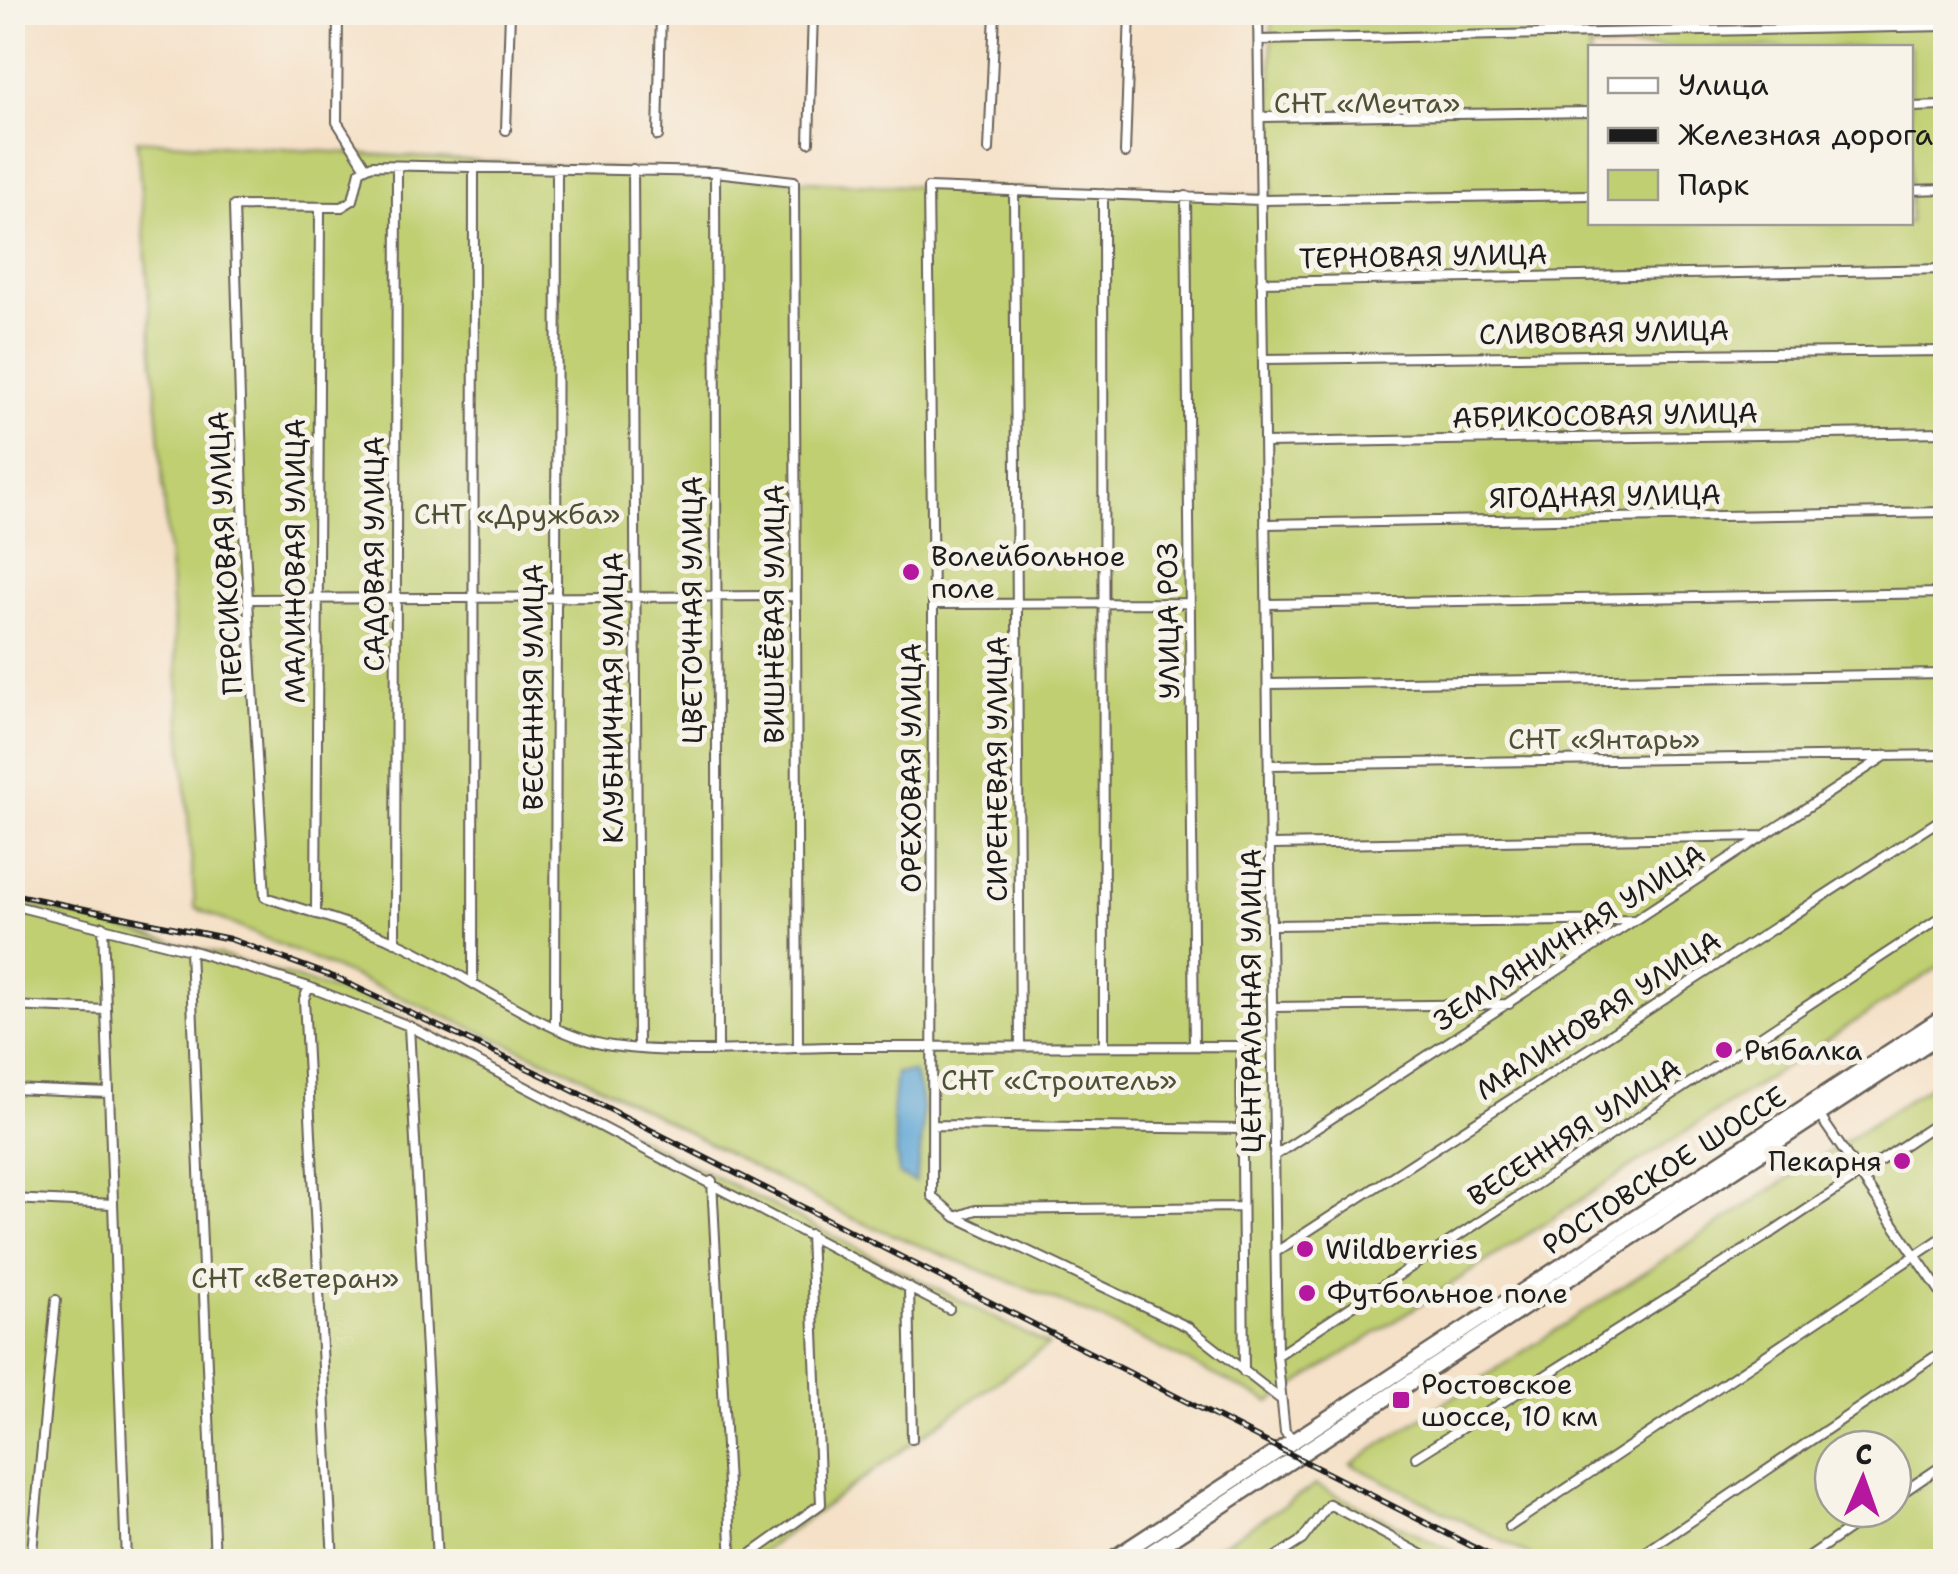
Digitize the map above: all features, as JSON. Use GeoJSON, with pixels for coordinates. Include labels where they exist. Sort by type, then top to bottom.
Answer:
{"type":"FeatureCollection","features":[{"type":"Feature","properties":{"kind":"highway","name":"РОСТОВСКОЕ ШОССЕ"},"geometry":{"type":"LineString","coordinates":[[1136,1562],[1303,1444],[1814,1108],[1946,1015]]}},
{"type":"Feature","properties":{"kind":"highway","name":"РОСТОВСКОЕ ШОССЕ"},"geometry":{"type":"LineString","coordinates":[[1814,1108],[1946,1030]]}},
{"type":"Feature","properties":{"kind":"highway","name":"РОСТОВСКОЕ ШОССЕ"},"geometry":{"type":"LineString","coordinates":[[1108,1562],[1303,1444]]}},
{"type":"Feature","properties":{"kind":"street"},"geometry":{"type":"LineString","coordinates":[[338,12],[337,122],[365,166]]}},
{"type":"Feature","properties":{"kind":"street"},"geometry":{"type":"LineString","coordinates":[[506,130],[510,12]]}},
{"type":"Feature","properties":{"kind":"street"},"geometry":{"type":"LineString","coordinates":[[658,136],[661,12]]}},
{"type":"Feature","properties":{"kind":"street"},"geometry":{"type":"LineString","coordinates":[[809,142],[813,12]]}},
{"type":"Feature","properties":{"kind":"street"},"geometry":{"type":"LineString","coordinates":[[989,150],[994,12]]}},
{"type":"Feature","properties":{"kind":"street"},"geometry":{"type":"LineString","coordinates":[[1125,154],[1130,12]]}},
{"type":"Feature","properties":{"kind":"street","name":"ЦЕНТРАЛЬНАЯ УЛИЦА"},"geometry":{"type":"LineString","coordinates":[[1258,12],[1278,1398]]}},
{"type":"Feature","properties":{"kind":"street"},"geometry":{"type":"LineString","coordinates":[[1259,40],[1946,26]]}},
{"type":"Feature","properties":{"kind":"street"},"geometry":{"type":"LineString","coordinates":[[1913,107],[1946,106]]}},
{"type":"Feature","properties":{"kind":"street"},"geometry":{"type":"LineString","coordinates":[[1260,116],[1588,112]]}},
{"type":"Feature","properties":{"kind":"street"},"geometry":{"type":"LineString","coordinates":[[365,166],[715,172]]}},
{"type":"Feature","properties":{"kind":"street"},"geometry":{"type":"LineString","coordinates":[[320,208],[342,207],[353,200],[365,166]]}},
{"type":"Feature","properties":{"kind":"street","name":"САДОВАЯ УЛИЦА"},"geometry":{"type":"LineString","coordinates":[[395,942],[397,166]]}},
{"type":"Feature","properties":{"kind":"street"},"geometry":{"type":"LineString","coordinates":[[473,982],[474,167]]}},
{"type":"Feature","properties":{"kind":"street","name":"ВЕСЕННЯЯ УЛИЦА"},"geometry":{"type":"LineString","coordinates":[[555,1026],[556,168]]}},
{"type":"Feature","properties":{"kind":"street","name":"КЛУБНИЧНАЯ УЛИЦА"},"geometry":{"type":"LineString","coordinates":[[633,169],[638,1047]]}},
{"type":"Feature","properties":{"kind":"street","name":"ВИШНЁВАЯ УЛИЦА"},"geometry":{"type":"LineString","coordinates":[[715,172],[794,181],[798,1048]]}},
{"type":"Feature","properties":{"kind":"street","name":"ЦВЕТОЧНАЯ УЛИЦА"},"geometry":{"type":"LineString","coordinates":[[715,172],[718,1048]]}},
{"type":"Feature","properties":{"kind":"street","name":"ОРЕХОВАЯ УЛИЦА"},"geometry":{"type":"LineString","coordinates":[[956,1217],[932,1196],[933,604],[928,188],[1014,191]]}},
{"type":"Feature","properties":{"kind":"street"},"geometry":{"type":"LineString","coordinates":[[1913,190],[1946,189]]}},
{"type":"Feature","properties":{"kind":"street"},"geometry":{"type":"LineString","coordinates":[[1014,191],[1260,200],[1588,194]]}},
{"type":"Feature","properties":{"kind":"street","name":"СИРЕНЕВАЯ УЛИЦА"},"geometry":{"type":"LineString","coordinates":[[1014,191],[1020,1046]]}},
{"type":"Feature","properties":{"kind":"street"},"geometry":{"type":"LineString","coordinates":[[1104,194],[1104,1045]]}},
{"type":"Feature","properties":{"kind":"street","name":"УЛИЦА РОЗ"},"geometry":{"type":"LineString","coordinates":[[1186,196],[1194,1046]]}},
{"type":"Feature","properties":{"kind":"street","name":"ПЕРСИКОВАЯ УЛИЦА"},"geometry":{"type":"LineString","coordinates":[[316,914],[264,897],[234,206],[320,208]]}},
{"type":"Feature","properties":{"kind":"street","name":"МАЛИНОВАЯ УЛИЦА"},"geometry":{"type":"LineString","coordinates":[[316,914],[320,208]]}},
{"type":"Feature","properties":{"kind":"street","name":"ТЕРНОВАЯ УЛИЦА"},"geometry":{"type":"LineString","coordinates":[[1261,282],[1946,269]]}},
{"type":"Feature","properties":{"kind":"street","name":"СЛИВОВАЯ УЛИЦА"},"geometry":{"type":"LineString","coordinates":[[1263,358],[1946,352]]}},
{"type":"Feature","properties":{"kind":"street","name":"АБРИКОСОВАЯ УЛИЦА"},"geometry":{"type":"LineString","coordinates":[[1265,443],[1946,432]]}},
{"type":"Feature","properties":{"kind":"street","name":"ЯГОДНАЯ УЛИЦА"},"geometry":{"type":"LineString","coordinates":[[1265,524],[1946,512]]}},
{"type":"Feature","properties":{"kind":"street"},"geometry":{"type":"LineString","coordinates":[[1267,604],[1946,594]]}},
{"type":"Feature","properties":{"kind":"street"},"geometry":{"type":"LineString","coordinates":[[250,599],[795,596]]}},
{"type":"Feature","properties":{"kind":"street"},"geometry":{"type":"LineString","coordinates":[[933,604],[1190,603]]}},
{"type":"Feature","properties":{"kind":"street"},"geometry":{"type":"LineString","coordinates":[[1268,684],[1946,674]]}},
{"type":"Feature","properties":{"kind":"street","name":"ЗЕМЛЯНИЧНАЯ УЛИЦА"},"geometry":{"type":"LineString","coordinates":[[1274,1156],[1888,754]]}},
{"type":"Feature","properties":{"kind":"street"},"geometry":{"type":"LineString","coordinates":[[1270,765],[1946,755]]}},
{"type":"Feature","properties":{"kind":"street","name":"МАЛИНОВАЯ УЛИЦА"},"geometry":{"type":"LineString","coordinates":[[1276,1252],[1946,816]]}},
{"type":"Feature","properties":{"kind":"street"},"geometry":{"type":"LineString","coordinates":[[1273,846],[1764,836]]}},
{"type":"Feature","properties":{"kind":"street"},"geometry":{"type":"LineString","coordinates":[[12,905],[190,950],[309,987],[409,1026],[614,1136],[712,1181],[949,1309]]}},
{"type":"Feature","properties":{"kind":"street"},"geometry":{"type":"LineString","coordinates":[[316,914],[395,942],[555,1026],[608,1046],[1241,1046],[1244,1372]]}},
{"type":"Feature","properties":{"kind":"street","name":"ВЕСЕННЯЯ УЛИЦА"},"geometry":{"type":"LineString","coordinates":[[1277,1355],[1946,914]]}},
{"type":"Feature","properties":{"kind":"street"},"geometry":{"type":"LineString","coordinates":[[1274,925],[1634,920]]}},
{"type":"Feature","properties":{"kind":"street"},"geometry":{"type":"LineString","coordinates":[[103,926],[126,1562]]}},
{"type":"Feature","properties":{"kind":"street"},"geometry":{"type":"LineString","coordinates":[[190,950],[215,1562]]}},
{"type":"Feature","properties":{"kind":"street"},"geometry":{"type":"LineString","coordinates":[[309,987],[304,1000],[333,1562]]}},
{"type":"Feature","properties":{"kind":"street"},"geometry":{"type":"LineString","coordinates":[[1274,1007],[1510,1004]]}},
{"type":"Feature","properties":{"kind":"street"},"geometry":{"type":"LineString","coordinates":[[12,1006],[106,1010]]}},
{"type":"Feature","properties":{"kind":"street"},"geometry":{"type":"LineString","coordinates":[[409,1026],[437,1562]]}},
{"type":"Feature","properties":{"kind":"street"},"geometry":{"type":"LineString","coordinates":[[12,1089],[109,1093]]}},
{"type":"Feature","properties":{"kind":"street"},"geometry":{"type":"LineString","coordinates":[[1814,1108],[1946,1300]]}},
{"type":"Feature","properties":{"kind":"street"},"geometry":{"type":"LineString","coordinates":[[1416,1457],[1773,1232],[1946,1117]]}},
{"type":"Feature","properties":{"kind":"street"},"geometry":{"type":"LineString","coordinates":[[934,1125],[1242,1128]]}},
{"type":"Feature","properties":{"kind":"street"},"geometry":{"type":"LineString","coordinates":[[712,1181],[732,1562]]}},
{"type":"Feature","properties":{"kind":"street"},"geometry":{"type":"LineString","coordinates":[[12,1199],[114,1204]]}},
{"type":"Feature","properties":{"kind":"street"},"geometry":{"type":"LineString","coordinates":[[956,1217],[976,1210],[1242,1207]]}},
{"type":"Feature","properties":{"kind":"street"},"geometry":{"type":"LineString","coordinates":[[956,1217],[1188,1327],[1278,1398],[1285,1432],[1303,1444]]}},
{"type":"Feature","properties":{"kind":"street"},"geometry":{"type":"LineString","coordinates":[[740,1562],[821,1504],[810,1234]]}},
{"type":"Feature","properties":{"kind":"street"},"geometry":{"type":"LineString","coordinates":[[1509,1526],[1946,1235]]}},
{"type":"Feature","properties":{"kind":"street"},"geometry":{"type":"LineString","coordinates":[[909,1288],[912,1439]]}},
{"type":"Feature","properties":{"kind":"street"},"geometry":{"type":"LineString","coordinates":[[31,1562],[56,1300]]}},
{"type":"Feature","properties":{"kind":"street"},"geometry":{"type":"LineString","coordinates":[[1631,1562],[1946,1349]]}},
{"type":"Feature","properties":{"kind":"street"},"geometry":{"type":"LineString","coordinates":[[1913,1486],[1946,1464]]}},
{"type":"Feature","properties":{"kind":"street"},"geometry":{"type":"LineString","coordinates":[[1268,1562],[1302,1540],[1328,1504],[1436,1562]]}},
{"type":"Feature","properties":{"kind":"street"},"geometry":{"type":"LineString","coordinates":[[1801,1562],[1849,1529]]}},
{"type":"Feature","properties":{"kind":"green space"},"geometry":{"type":"Polygon","coordinates":[[[1271,13],[1945,13],[1945,963],[1270,1402],[1090,1314],[851,1218],[575,1073],[195,908],[137,140],[874,185],[1273,196],[1271,13]]]}},
{"type":"Feature","properties":{"kind":"green space","name":"СНТ «Ветеран»"},"geometry":{"type":"Polygon","coordinates":[[[12,900],[217,954],[369,1001],[1048,1345],[749,1561],[13,1561],[12,900]]]}},
{"type":"Feature","properties":{"kind":"green space"},"geometry":{"type":"Polygon","coordinates":[[[1945,1076],[1945,1561],[1541,1561],[1351,1464],[1945,1076]]]}},
{"type":"Feature","properties":{"kind":"green space"},"geometry":{"type":"Polygon","coordinates":[[[1316,1485],[1472,1561],[1194,1562],[1316,1485]]]}},
{"type":"Feature","properties":{"kind":"water"},"geometry":{"type":"Polygon","coordinates":[[[913,1072],[923,1112],[915,1182],[899,1175],[892,1111],[896,1073],[913,1072]]]}},
{"type":"Feature","properties":{"kind":"railway"},"geometry":{"type":"LineString","coordinates":[[12,894],[230,939],[334,977],[546,1077],[1503,1562]]}},
{"type":"Feature","properties":{"kind":"place","name":"Волейбольное поле"},"geometry":{"type":"Point","coordinates":[911,572]}},
{"type":"Feature","properties":{"kind":"place","name":"Рыбалка"},"geometry":{"type":"Point","coordinates":[1724,1050]}},
{"type":"Feature","properties":{"kind":"place","name":"Пекарня"},"geometry":{"type":"Point","coordinates":[1902,1161]}},
{"type":"Feature","properties":{"kind":"place","name":"Wildberries"},"geometry":{"type":"Point","coordinates":[1305,1249]}},
{"type":"Feature","properties":{"kind":"place","name":"Футбольное поле"},"geometry":{"type":"Point","coordinates":[1307,1293]}},
{"type":"Feature","properties":{"kind":"place","name":"Ростовское шоссе, 10 км"},"geometry":{"type":"Point","coordinates":[1401,1400]}},
{"type":"Feature","properties":{"kind":"park label","name":"СНТ «Мечта»"},"geometry":{"type":"Point","coordinates":[1367,103]}},
{"type":"Feature","properties":{"kind":"park label","name":"СНТ «Дружба»"},"geometry":{"type":"Point","coordinates":[517,514]}},
{"type":"Feature","properties":{"kind":"park label","name":"СНТ «Янтарь»"},"geometry":{"type":"Point","coordinates":[1604,739]}},
{"type":"Feature","properties":{"kind":"park label","name":"СНТ «Строитель»"},"geometry":{"type":"Point","coordinates":[1059,1080]}}]}
